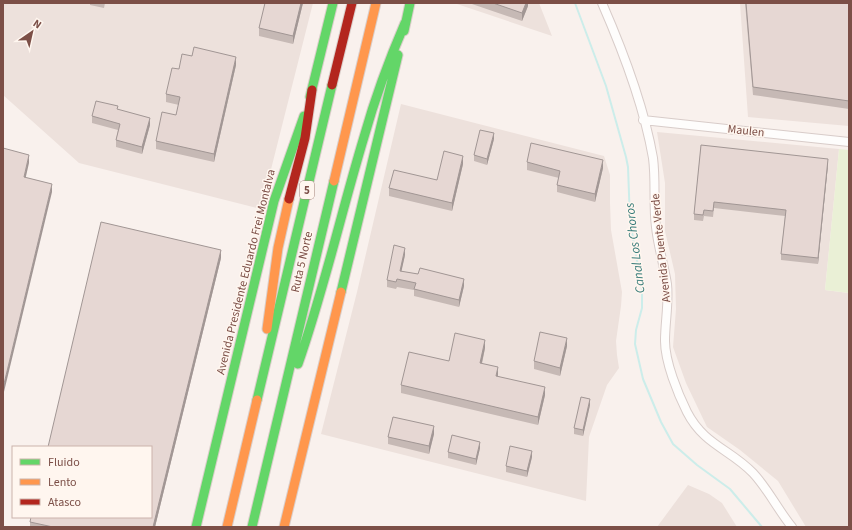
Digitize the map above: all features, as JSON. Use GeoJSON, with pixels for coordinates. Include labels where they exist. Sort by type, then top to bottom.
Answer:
{"type":"FeatureCollection","features":[{"type":"Feature","properties":{"kind":"main road","name":"Avenida Presidente Eduardo Frei Montalva"},"geometry":{"type":"LineString","coordinates":[[196,527],[274,201],[312,90],[333,3]]}},
{"type":"Feature","properties":{"kind":"main road","name":"Ruta 5 Norte"},"geometry":{"type":"LineString","coordinates":[[227,527],[352,3]]}},
{"type":"Feature","properties":{"kind":"main road","name":"Ruta 5 Norte"},"geometry":{"type":"LineString","coordinates":[[252,527],[376,3]]}},
{"type":"Feature","properties":{"kind":"main road"},"geometry":{"type":"LineString","coordinates":[[284,527],[410,3]]}},
{"type":"Feature","properties":{"kind":"main road"},"geometry":{"type":"LineString","coordinates":[[279,412],[304,348],[321,296],[352,176],[371,114],[405,23]]}},
{"type":"Feature","properties":{"kind":"main road"},"geometry":{"type":"LineString","coordinates":[[263,378],[269,310],[278,248],[284,216],[303,144],[312,90]]}},
{"type":"Feature","properties":{"kind":"street","name":"Avenida Puente Verde"},"geometry":{"type":"LineString","coordinates":[[602,3],[630,74],[644,120],[654,167],[656,227],[667,287],[665,348],[667,360],[684,406],[697,428],[712,444],[739,461],[752,472],[763,485],[792,527]]}},
{"type":"Feature","properties":{"kind":"street","name":"Maulen"},"geometry":{"type":"LineString","coordinates":[[644,120],[849,142]]}},
{"type":"Feature","properties":{"kind":"shaded area"},"geometry":{"type":"Polygon","coordinates":[[[3,3],[313,3],[261,209],[79,163],[3,95],[3,3]]]}},
{"type":"Feature","properties":{"kind":"shaded area"},"geometry":{"type":"Polygon","coordinates":[[[454,3],[539,3],[552,36],[454,3]]]}},
{"type":"Feature","properties":{"kind":"shaded area"},"geometry":{"type":"Polygon","coordinates":[[[740,3],[849,3],[849,126],[748,117],[740,3]]]}},
{"type":"Feature","properties":{"kind":"shaded area"},"geometry":{"type":"Polygon","coordinates":[[[401,104],[604,156],[610,175],[611,230],[622,292],[616,341],[619,368],[607,385],[589,437],[586,501],[321,434],[357,292],[401,104]]]}},
{"type":"Feature","properties":{"kind":"shaded area"},"geometry":{"type":"Polygon","coordinates":[[[657,132],[839,149],[825,290],[849,293],[849,527],[806,527],[778,481],[740,450],[707,427],[686,383],[673,347],[676,309],[675,274],[665,231],[665,183],[657,132]]]}},
{"type":"Feature","properties":{"kind":"shaded area"},"geometry":{"type":"Polygon","coordinates":[[[688,485],[709,494],[722,503],[737,527],[657,527],[688,485]]]}},
{"type":"Feature","properties":{"kind":"green space"},"geometry":{"type":"Polygon","coordinates":[[[839,149],[849,150],[849,293],[825,290],[839,149]]]}},
{"type":"Feature","properties":{"kind":"building"},"geometry":{"type":"Polygon","coordinates":[[[265,3],[301,3],[293,36],[259,28],[265,3]]]}},
{"type":"Feature","properties":{"kind":"building"},"geometry":{"type":"Polygon","coordinates":[[[493,3],[526,3],[522,13],[493,3]]]}},
{"type":"Feature","properties":{"kind":"building"},"geometry":{"type":"Polygon","coordinates":[[[746,3],[849,3],[849,101],[753,87],[746,3]]]}},
{"type":"Feature","properties":{"kind":"building"},"geometry":{"type":"Polygon","coordinates":[[[194,47],[236,57],[214,154],[156,141],[162,112],[176,115],[180,97],[166,94],[172,68],[179,69],[182,54],[192,56],[194,47]]]}},
{"type":"Feature","properties":{"kind":"building"},"geometry":{"type":"Polygon","coordinates":[[[96,101],[118,106],[117,109],[150,118],[142,147],[116,140],[120,124],[92,116],[96,101]]]}},
{"type":"Feature","properties":{"kind":"building"},"geometry":{"type":"Polygon","coordinates":[[[480,130],[494,133],[487,159],[474,155],[480,130]]]}},
{"type":"Feature","properties":{"kind":"building"},"geometry":{"type":"Polygon","coordinates":[[[531,143],[603,160],[595,194],[557,185],[560,171],[527,162],[531,143]]]}},
{"type":"Feature","properties":{"kind":"building"},"geometry":{"type":"Polygon","coordinates":[[[701,145],[828,159],[818,258],[781,254],[786,210],[714,202],[713,211],[704,210],[703,215],[694,214],[701,145]]]}},
{"type":"Feature","properties":{"kind":"building"},"geometry":{"type":"Polygon","coordinates":[[[3,148],[29,155],[24,177],[52,184],[3,388],[3,148]]]}},
{"type":"Feature","properties":{"kind":"building"},"geometry":{"type":"Polygon","coordinates":[[[444,151],[463,156],[452,203],[389,188],[394,170],[437,180],[444,151]]]}},
{"type":"Feature","properties":{"kind":"building"},"geometry":{"type":"Polygon","coordinates":[[[101,222],[221,250],[153,527],[53,527],[30,522],[31,518],[152,518],[152,446],[48,446],[101,222]]]}},
{"type":"Feature","properties":{"kind":"building"},"geometry":{"type":"Polygon","coordinates":[[[394,245],[405,248],[400,271],[418,274],[420,268],[464,279],[459,300],[414,289],[416,283],[397,279],[396,282],[387,280],[394,245]]]}},
{"type":"Feature","properties":{"kind":"building"},"geometry":{"type":"Polygon","coordinates":[[[540,332],[567,338],[560,368],[534,361],[540,332]]]}},
{"type":"Feature","properties":{"kind":"building"},"geometry":{"type":"Polygon","coordinates":[[[455,333],[485,340],[480,363],[498,367],[496,376],[545,387],[538,417],[401,385],[409,352],[449,361],[455,333]]]}},
{"type":"Feature","properties":{"kind":"building"},"geometry":{"type":"Polygon","coordinates":[[[581,397],[590,399],[583,430],[574,428],[581,397]]]}},
{"type":"Feature","properties":{"kind":"building"},"geometry":{"type":"Polygon","coordinates":[[[393,417],[434,426],[429,446],[388,437],[393,417]]]}},
{"type":"Feature","properties":{"kind":"building"},"geometry":{"type":"Polygon","coordinates":[[[452,435],[480,442],[476,459],[448,452],[452,435]]]}},
{"type":"Feature","properties":{"kind":"building"},"geometry":{"type":"Polygon","coordinates":[[[510,446],[532,451],[527,471],[506,466],[510,446]]]}},
{"type":"Feature","properties":{"kind":"waterway","name":"Canal Los Choros"},"geometry":{"type":"LineString","coordinates":[[575,3],[606,86],[628,167],[630,221],[642,289],[642,308],[636,330],[635,344],[643,379],[661,422],[673,444],[697,465],[730,489],[762,527]]}},
{"type":"Feature","properties":{"kind":"traffic: fast"},"geometry":{"type":"LineString","coordinates":[[310,97],[333,3]]}},
{"type":"Feature","properties":{"kind":"traffic: fast"},"geometry":{"type":"LineString","coordinates":[[404,31],[410,3]]}},
{"type":"Feature","properties":{"kind":"traffic: fast"},"geometry":{"type":"LineString","coordinates":[[298,364],[316,308],[373,108],[405,23]]}},
{"type":"Feature","properties":{"kind":"traffic: fast"},"geometry":{"type":"LineString","coordinates":[[341,292],[398,55]]}},
{"type":"Feature","properties":{"kind":"traffic: fast"},"geometry":{"type":"LineString","coordinates":[[257,400],[332,85]]}},
{"type":"Feature","properties":{"kind":"traffic: fast"},"geometry":{"type":"LineString","coordinates":[[196,527],[274,201],[304,116]]}},
{"type":"Feature","properties":{"kind":"traffic: fast"},"geometry":{"type":"LineString","coordinates":[[252,527],[334,181]]}},
{"type":"Feature","properties":{"kind":"traffic: slow"},"geometry":{"type":"LineString","coordinates":[[334,181],[376,3]]}},
{"type":"Feature","properties":{"kind":"traffic: slow"},"geometry":{"type":"LineString","coordinates":[[267,329],[278,248],[289,199]]}},
{"type":"Feature","properties":{"kind":"traffic: slow"},"geometry":{"type":"LineString","coordinates":[[284,527],[341,292]]}},
{"type":"Feature","properties":{"kind":"traffic: slow"},"geometry":{"type":"LineString","coordinates":[[227,527],[257,400]]}},
{"type":"Feature","properties":{"kind":"traffic: jam"},"geometry":{"type":"LineString","coordinates":[[332,85],[352,3]]}},
{"type":"Feature","properties":{"kind":"traffic: jam"},"geometry":{"type":"LineString","coordinates":[[289,199],[305,138],[312,90]]}}]}
